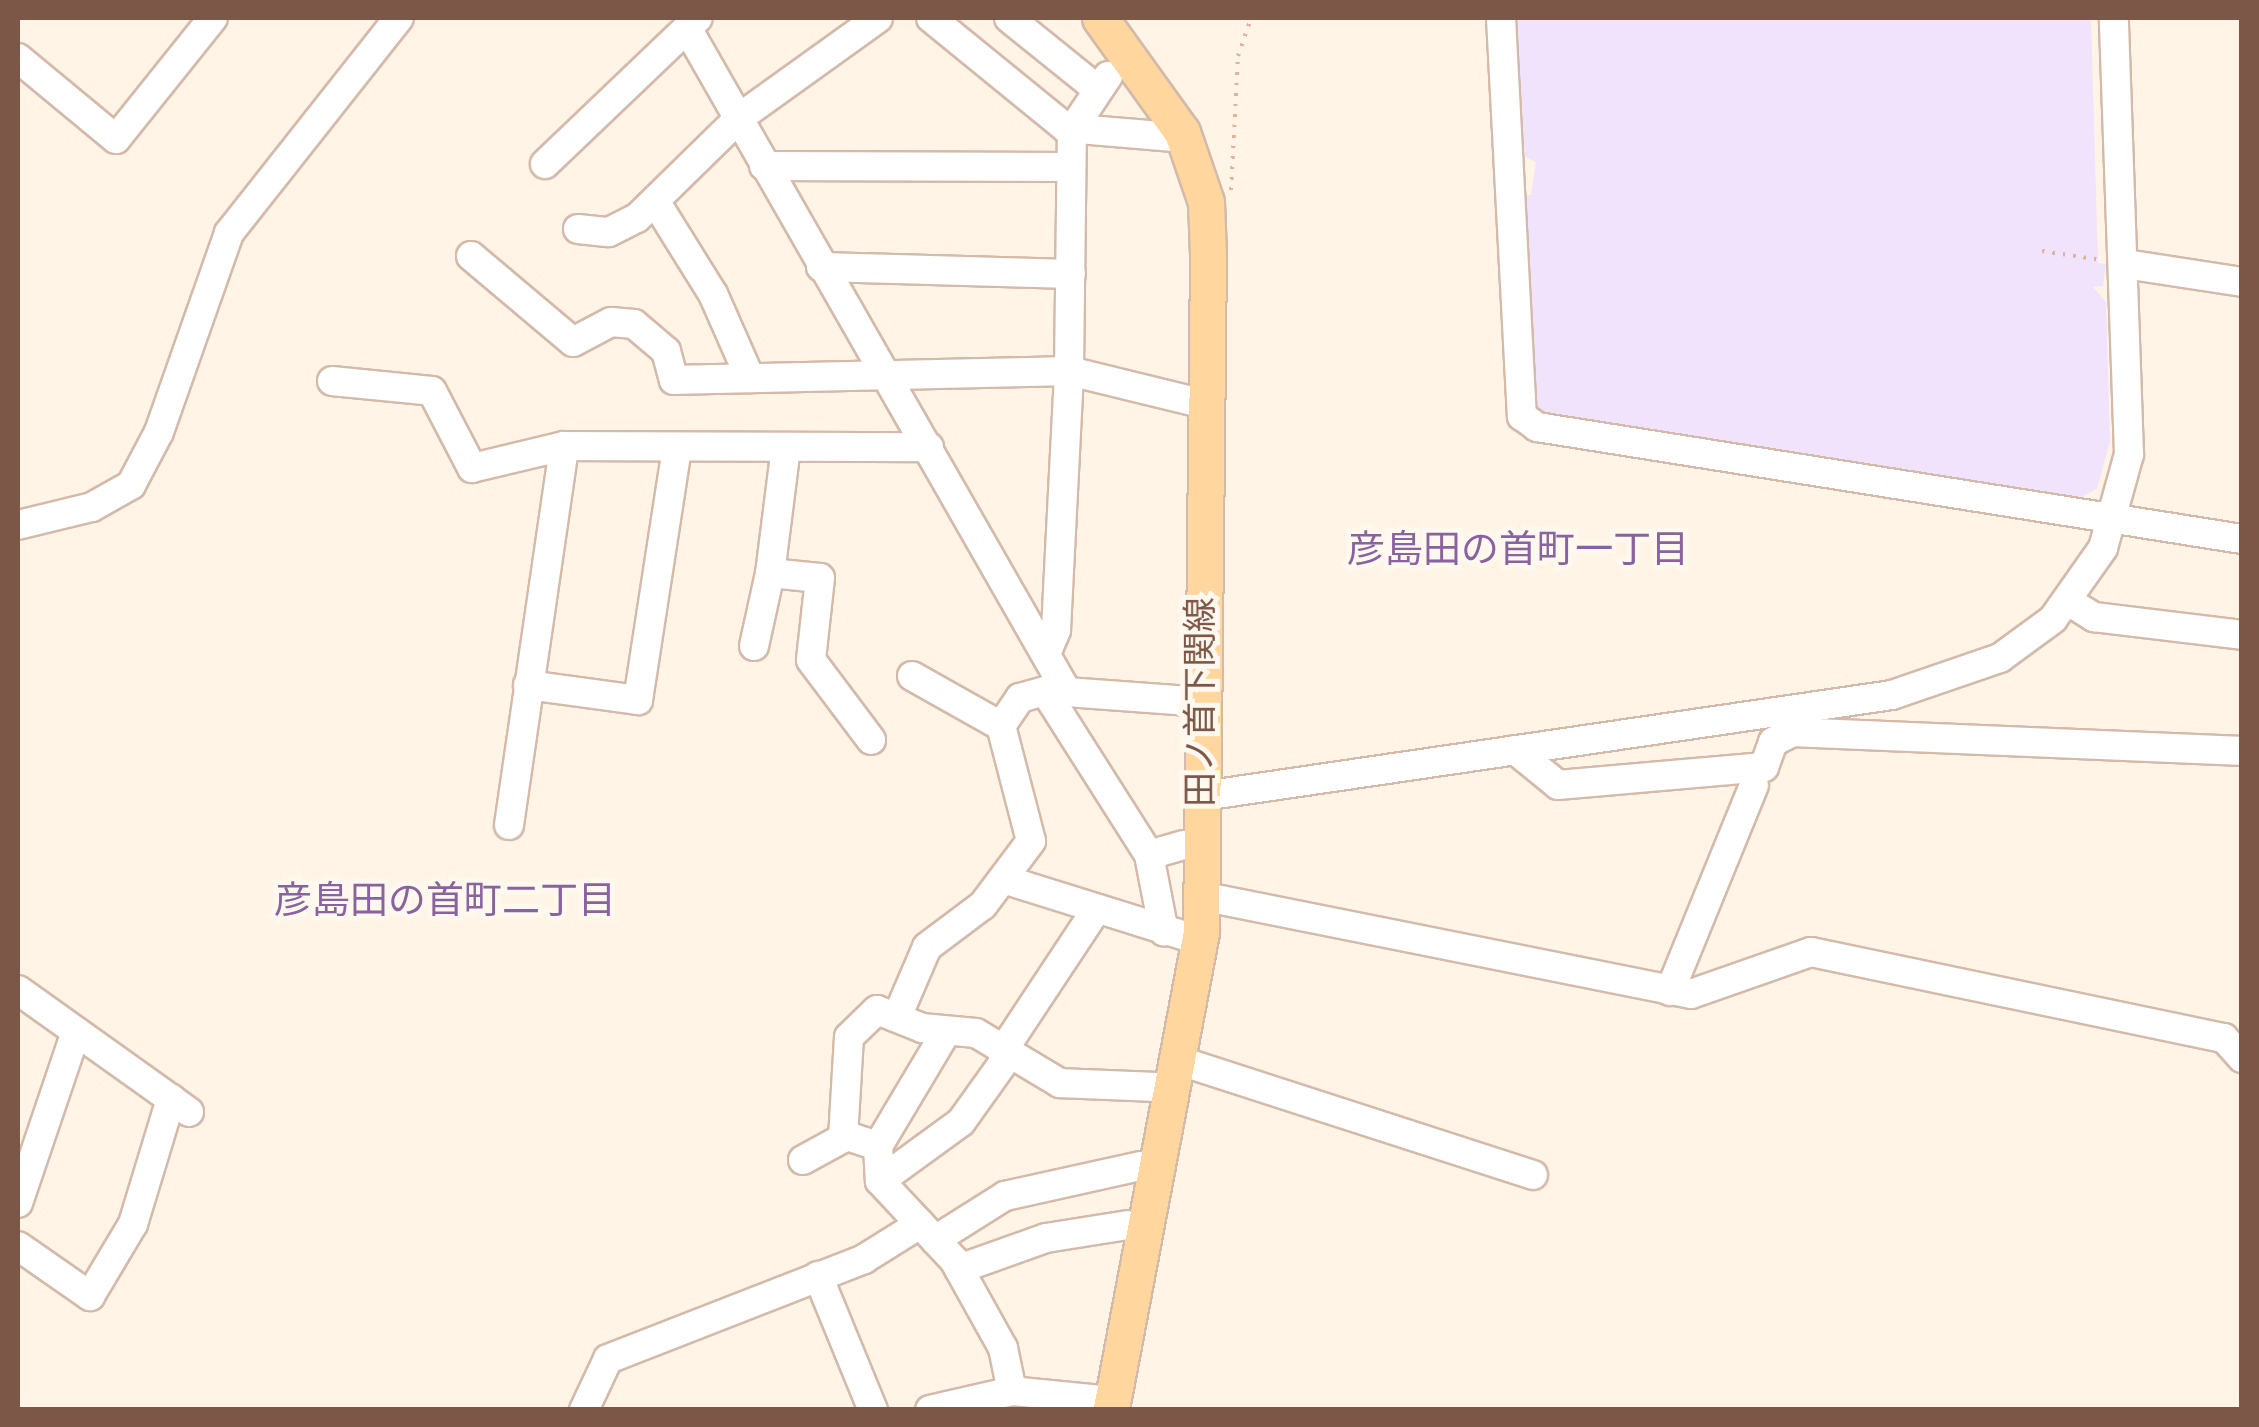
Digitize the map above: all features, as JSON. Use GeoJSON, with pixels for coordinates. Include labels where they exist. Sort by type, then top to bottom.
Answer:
{"type":"FeatureCollection","features":[{"type":"Feature","properties":{"kind":"main road","name":"田ノ首下関線"},"geometry":{"type":"LineString","coordinates":[[1100,18],[1184,138],[1207,216],[1201,896],[1166,1074],[1112,1405]]}},
{"type":"Feature","properties":{"kind":"street"},"geometry":{"type":"LineString","coordinates":[[18,58],[116,139],[213,18]]}},
{"type":"Feature","properties":{"kind":"street"},"geometry":{"type":"LineString","coordinates":[[578,229],[620,229],[655,201],[740,118],[878,18]]}},
{"type":"Feature","properties":{"kind":"street"},"geometry":{"type":"LineString","coordinates":[[931,18],[1072,130],[1184,138]]}},
{"type":"Feature","properties":{"kind":"street"},"geometry":{"type":"LineString","coordinates":[[1009,18],[1102,82],[1072,130],[1070,371],[1056,630],[1046,654]]}},
{"type":"Feature","properties":{"kind":"street"},"geometry":{"type":"LineString","coordinates":[[1500,18],[1522,416],[1538,428],[2242,539]]}},
{"type":"Feature","properties":{"kind":"street"},"geometry":{"type":"LineString","coordinates":[[1202,796],[1958,678],[2030,638],[2068,601],[2116,519],[2132,427],[2114,18]]}},
{"type":"Feature","properties":{"kind":"street"},"geometry":{"type":"LineString","coordinates":[[18,524],[92,507],[130,484],[159,432],[229,233],[391,20]]}},
{"type":"Feature","properties":{"kind":"street"},"geometry":{"type":"LineString","coordinates":[[545,164],[693,23],[764,166],[1067,692],[1203,702]]}},
{"type":"Feature","properties":{"kind":"street"},"geometry":{"type":"LineString","coordinates":[[764,166],[1072,167]]}},
{"type":"Feature","properties":{"kind":"street"},"geometry":{"type":"LineString","coordinates":[[655,201],[713,294],[750,378]]}},
{"type":"Feature","properties":{"kind":"street"},"geometry":{"type":"LineString","coordinates":[[473,256],[573,342],[626,321],[666,351],[674,380],[1070,371],[1204,404]]}},
{"type":"Feature","properties":{"kind":"street"},"geometry":{"type":"LineString","coordinates":[[2125,264],[2242,282]]}},
{"type":"Feature","properties":{"kind":"street"},"geometry":{"type":"LineString","coordinates":[[822,267],[1071,274]]}},
{"type":"Feature","properties":{"kind":"street"},"geometry":{"type":"LineString","coordinates":[[332,382],[432,391],[472,468],[564,446],[929,447]]}},
{"type":"Feature","properties":{"kind":"street"},"geometry":{"type":"LineString","coordinates":[[509,824],[564,446]]}},
{"type":"Feature","properties":{"kind":"street"},"geometry":{"type":"LineString","coordinates":[[528,685],[638,700],[677,447]]}},
{"type":"Feature","properties":{"kind":"street"},"geometry":{"type":"LineString","coordinates":[[754,646],[770,574],[786,447]]}},
{"type":"Feature","properties":{"kind":"street"},"geometry":{"type":"LineString","coordinates":[[770,574],[820,578],[811,660],[871,740]]}},
{"type":"Feature","properties":{"kind":"street"},"geometry":{"type":"LineString","coordinates":[[2068,601],[2094,617],[2242,635]]}},
{"type":"Feature","properties":{"kind":"street"},"geometry":{"type":"LineString","coordinates":[[897,1017],[927,947],[1006,880],[1032,832],[1002,726],[912,676]]}},
{"type":"Feature","properties":{"kind":"street"},"geometry":{"type":"LineString","coordinates":[[1002,726],[1020,698],[1045,691],[1149,855],[1173,934],[1006,880]]}},
{"type":"Feature","properties":{"kind":"street"},"geometry":{"type":"LineString","coordinates":[[1670,992],[1778,737],[1802,731],[2242,751]]}},
{"type":"Feature","properties":{"kind":"street"},"geometry":{"type":"LineString","coordinates":[[1515,750],[1558,785],[1759,776]]}},
{"type":"Feature","properties":{"kind":"street"},"geometry":{"type":"LineString","coordinates":[[1149,855],[1184,844]]}},
{"type":"Feature","properties":{"kind":"street"},"geometry":{"type":"LineString","coordinates":[[1201,896],[1691,994],[1811,952],[2224,1038],[2242,1058]]}},
{"type":"Feature","properties":{"kind":"street"},"geometry":{"type":"LineString","coordinates":[[880,1182],[961,1122],[1096,910]]}},
{"type":"Feature","properties":{"kind":"street"},"geometry":{"type":"LineString","coordinates":[[18,990],[180,1106],[133,1224],[90,1296],[18,1246]]}},
{"type":"Feature","properties":{"kind":"street"},"geometry":{"type":"LineString","coordinates":[[842,1138],[849,1037],[863,1014],[897,1017],[946,1032],[976,1034],[1060,1082],[1166,1074],[1533,1174]]}},
{"type":"Feature","properties":{"kind":"street"},"geometry":{"type":"LineString","coordinates":[[18,1203],[28,1130],[76,1032]]}},
{"type":"Feature","properties":{"kind":"street"},"geometry":{"type":"LineString","coordinates":[[946,1032],[878,1146],[880,1182],[960,1269],[1002,1348],[1012,1391]]}},
{"type":"Feature","properties":{"kind":"street"},"geometry":{"type":"LineString","coordinates":[[804,1160],[842,1138],[878,1146]]}},
{"type":"Feature","properties":{"kind":"street"},"geometry":{"type":"LineString","coordinates":[[584,1410],[608,1358],[928,1232],[1005,1196],[1140,1166]]}},
{"type":"Feature","properties":{"kind":"street"},"geometry":{"type":"LineString","coordinates":[[960,1269],[1046,1238],[1128,1225]]}},
{"type":"Feature","properties":{"kind":"street"},"geometry":{"type":"LineString","coordinates":[[818,1276],[867,1409]]}},
{"type":"Feature","properties":{"kind":"street"},"geometry":{"type":"LineString","coordinates":[[930,1410],[1012,1391],[1112,1405]]}},
{"type":"Feature","properties":{"kind":"path"},"geometry":{"type":"LineString","coordinates":[[1207,216],[1228,207],[1238,56],[1251,18]]}},
{"type":"Feature","properties":{"kind":"path"},"geometry":{"type":"LineString","coordinates":[[2042,251],[2125,264]]}},
{"type":"Feature","properties":{"kind":"shaded area"},"geometry":{"type":"Polygon","coordinates":[[[1515,18],[2091,18],[2098,263],[2106,264],[2103,286],[2093,287],[2106,302],[2110,441],[2097,489],[2079,498],[1549,416],[1536,405],[1523,195],[1531,195],[1536,162],[1525,157],[1515,18]]]}},
{"type":"Feature","properties":{"kind":"district","name":"彦島田の首町一丁目"},"geometry":{"type":"Point","coordinates":[1518,553]}},
{"type":"Feature","properties":{"kind":"district","name":"彦島田の首町二丁目"},"geometry":{"type":"Point","coordinates":[445,904]}}]}
